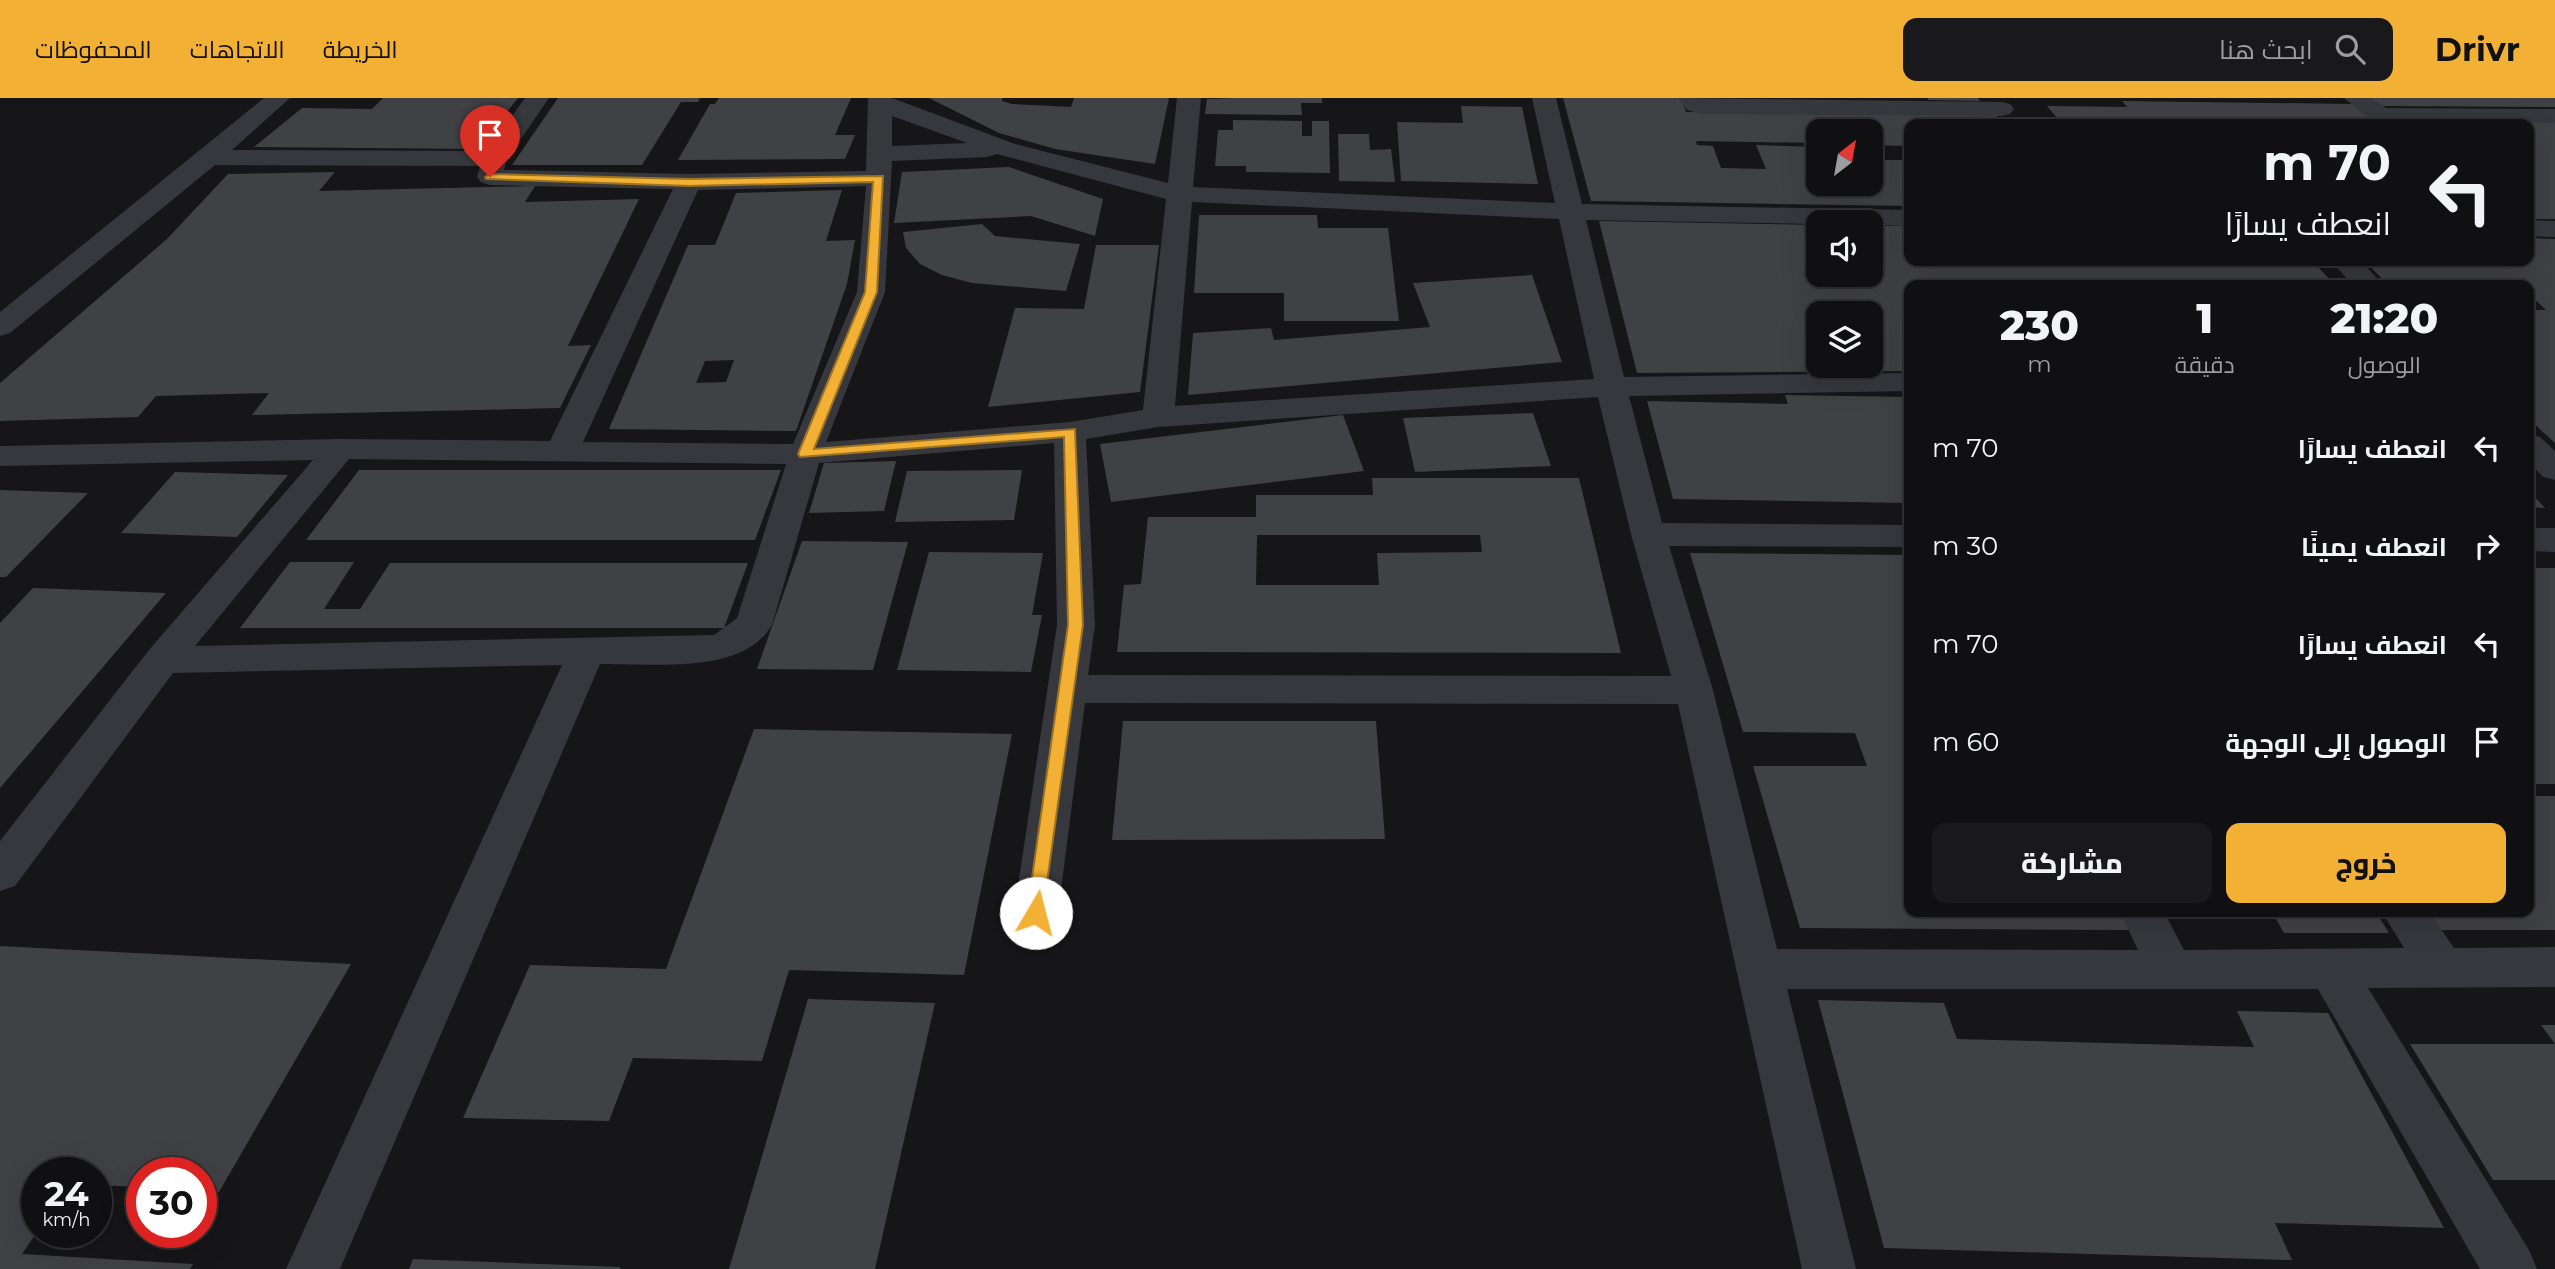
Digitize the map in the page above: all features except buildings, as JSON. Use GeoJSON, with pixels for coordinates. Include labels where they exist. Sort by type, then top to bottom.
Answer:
{"type":"FeatureCollection","features":[{"type":"Feature","properties":{"kind":"street"},"geometry":{"type":"LineString","coordinates":[[0,327],[278,98]]}},
{"type":"Feature","properties":{"kind":"street"},"geometry":{"type":"LineString","coordinates":[[537,98],[494,159],[490,177],[689,182],[879,166],[1006,149]]}},
{"type":"Feature","properties":{"kind":"street"},"geometry":{"type":"LineString","coordinates":[[1158,417],[1189,98]]}},
{"type":"Feature","properties":{"kind":"street"},"geometry":{"type":"LineString","coordinates":[[1544,98],[1648,534],[1694,690],[1829,1269]]}},
{"type":"Feature","properties":{"kind":"street"},"geometry":{"type":"LineString","coordinates":[[1690,98],[1695,105],[1702,107],[2003,111]]}},
{"type":"Feature","properties":{"kind":"street"},"geometry":{"type":"LineString","coordinates":[[2356,98],[2375,112],[2384,115],[2555,116]]}},
{"type":"Feature","properties":{"kind":"street"},"geometry":{"type":"LineString","coordinates":[[162,660],[717,648],[743,635],[753,625],[805,454],[871,292],[880,101],[1006,149],[1178,194],[1570,212],[1904,218]]}},
{"type":"Feature","properties":{"kind":"street"},"geometry":{"type":"LineString","coordinates":[[209,157],[494,159]]}},
{"type":"Feature","properties":{"kind":"street"},"geometry":{"type":"LineString","coordinates":[[562,451],[689,182]]}},
{"type":"Feature","properties":{"kind":"street"},"geometry":{"type":"LineString","coordinates":[[2534,228],[2555,229]]}},
{"type":"Feature","properties":{"kind":"street"},"geometry":{"type":"LineString","coordinates":[[2350,266],[2365,280]]}},
{"type":"Feature","properties":{"kind":"street"},"geometry":{"type":"LineString","coordinates":[[0,456],[341,449],[805,454],[1070,432],[1158,417],[1611,387],[1904,382]]}},
{"type":"Feature","properties":{"kind":"street"},"geometry":{"type":"LineString","coordinates":[[1036,913],[1076,625],[1070,432]]}},
{"type":"Feature","properties":{"kind":"street"},"geometry":{"type":"LineString","coordinates":[[0,873],[162,660],[341,449]]}},
{"type":"Feature","properties":{"kind":"street"},"geometry":{"type":"LineString","coordinates":[[2534,449],[2555,470]]}},
{"type":"Feature","properties":{"kind":"street"},"geometry":{"type":"LineString","coordinates":[[1648,534],[1904,536]]}},
{"type":"Feature","properties":{"kind":"street"},"geometry":{"type":"LineString","coordinates":[[2534,540],[2555,540]]}},
{"type":"Feature","properties":{"kind":"street"},"geometry":{"type":"LineString","coordinates":[[313,1269],[587,651]]}},
{"type":"Feature","properties":{"kind":"street"},"geometry":{"type":"LineString","coordinates":[[1067,689],[1694,690]]}},
{"type":"Feature","properties":{"kind":"street"},"geometry":{"type":"LineString","coordinates":[[2144,917],[2171,970]]}},
{"type":"Feature","properties":{"kind":"street"},"geometry":{"type":"LineString","coordinates":[[2407,917],[2442,968]]}},
{"type":"Feature","properties":{"kind":"street"},"geometry":{"type":"LineString","coordinates":[[1760,969],[2555,967]]}},
{"type":"Feature","properties":{"kind":"street"},"geometry":{"type":"LineString","coordinates":[[2332,969],[2510,1269]]}},
{"type":"Feature","properties":{"kind":"route"},"geometry":{"type":"LineString","coordinates":[[490,177],[689,182],[879,178],[871,292],[805,454],[1070,432],[1076,625],[1036,913]]}}]}
